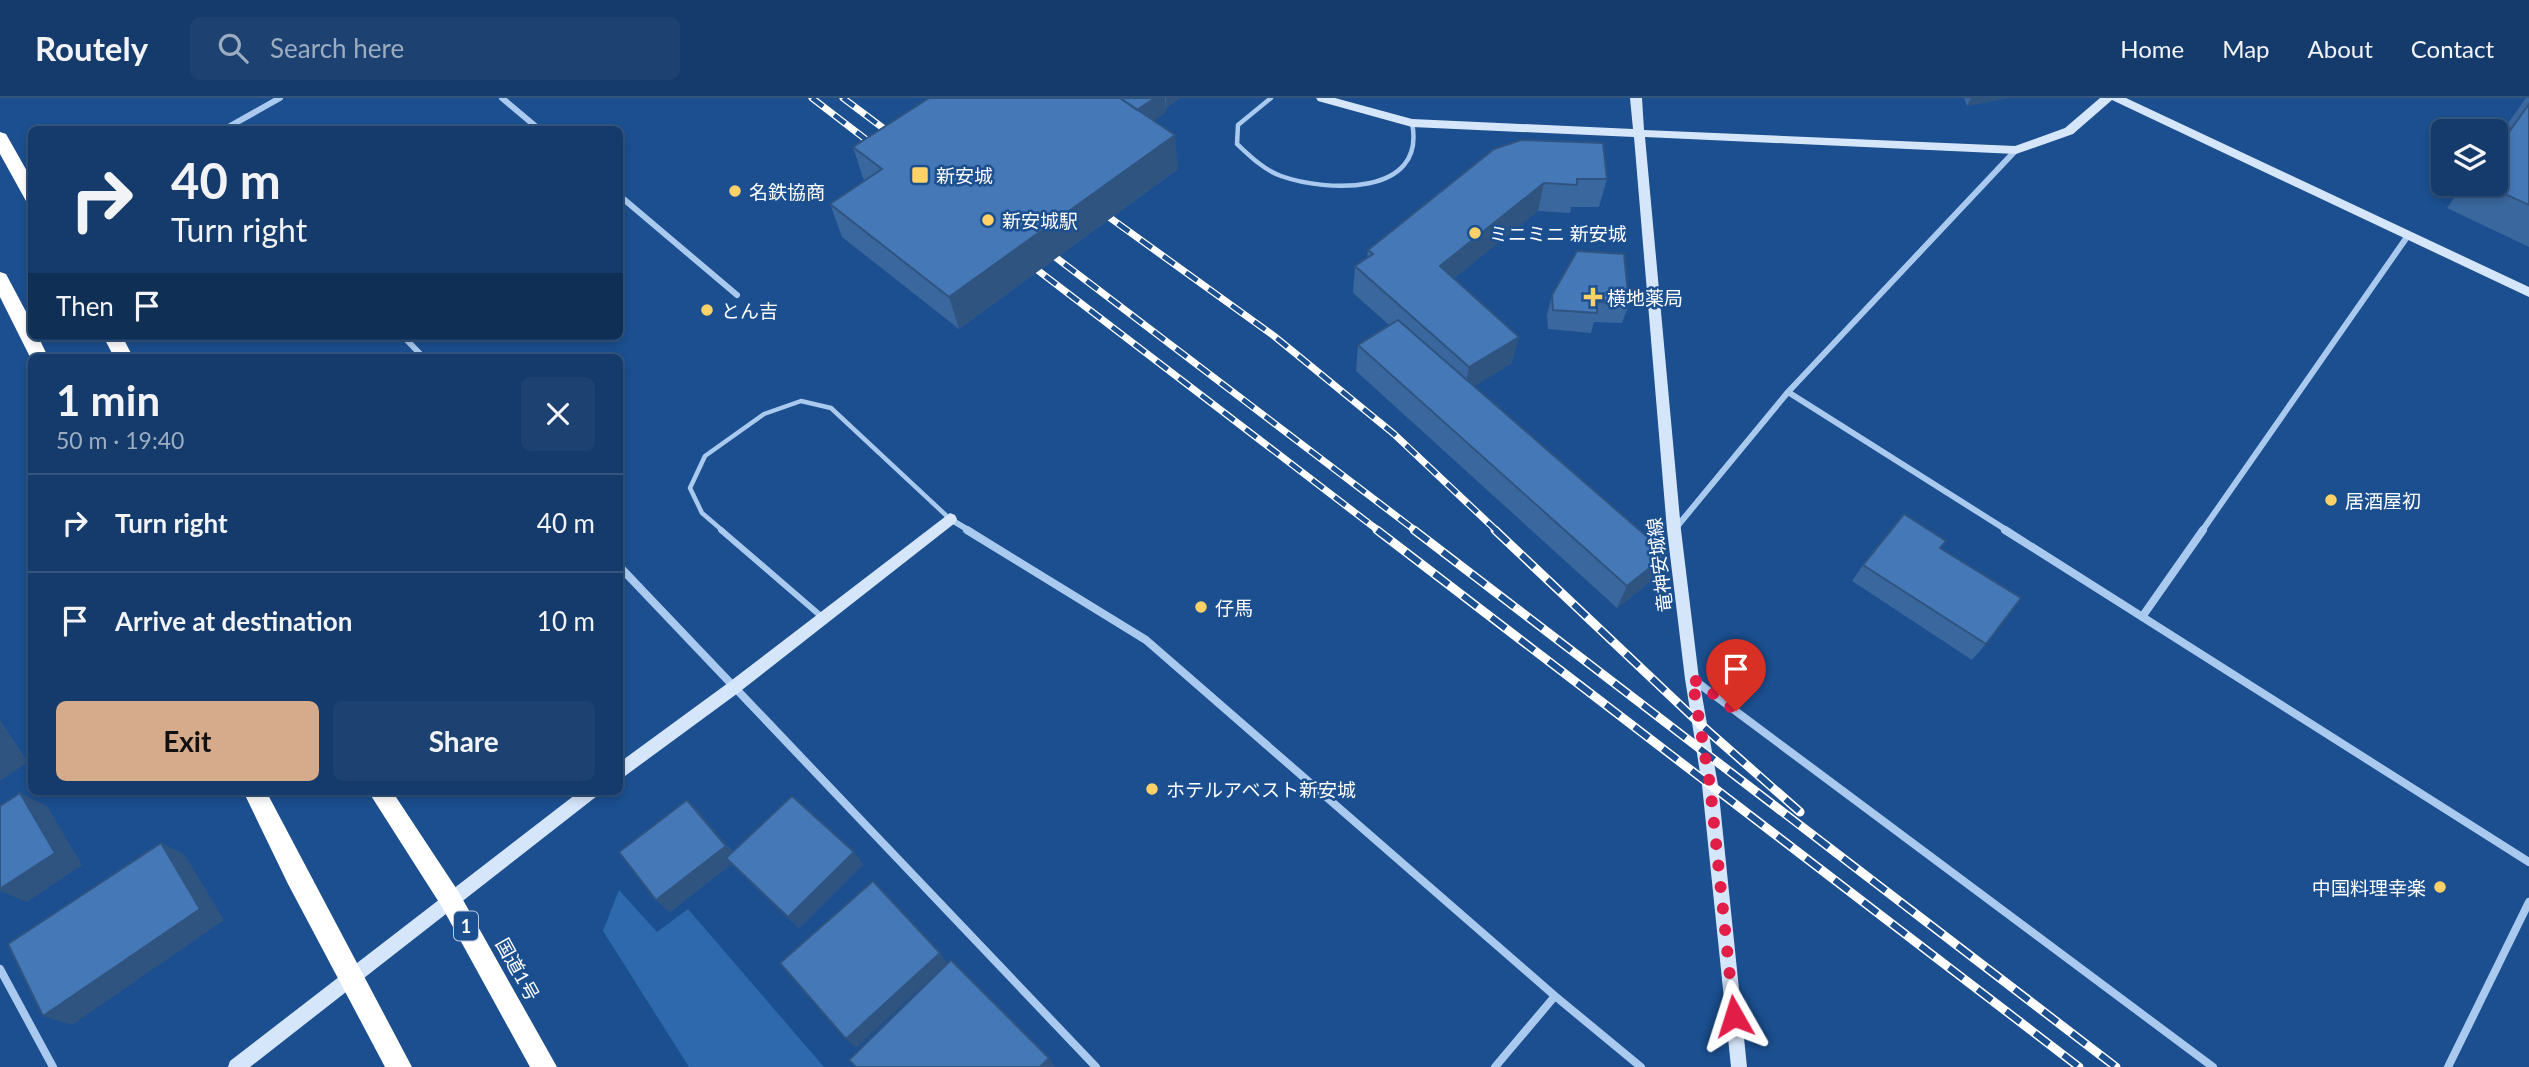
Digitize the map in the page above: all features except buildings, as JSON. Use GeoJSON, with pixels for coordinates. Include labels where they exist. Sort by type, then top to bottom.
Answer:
{"type":"FeatureCollection","features":[{"type":"Feature","properties":{"kind":"highway"},"geometry":{"type":"LineString","coordinates":[[0,138],[28,190]]}},
{"type":"Feature","properties":{"kind":"highway"},"geometry":{"type":"LineString","coordinates":[[0,279],[28,336]]}},
{"type":"Feature","properties":{"kind":"highway"},"geometry":{"type":"LineString","coordinates":[[256,795],[296,876],[399,1067]]}},
{"type":"Feature","properties":{"kind":"highway","name":"国道1号"},"geometry":{"type":"LineString","coordinates":[[382,795],[450,899],[544,1067]]}},
{"type":"Feature","properties":{"kind":"street"},"geometry":{"type":"LineString","coordinates":[[230,126],[280,98]]}},
{"type":"Feature","properties":{"kind":"street"},"geometry":{"type":"LineString","coordinates":[[502,98],[535,126]]}},
{"type":"Feature","properties":{"kind":"street"},"geometry":{"type":"LineString","coordinates":[[1322,98],[1412,123],[2016,150],[2069,131],[2107,98]]}},
{"type":"Feature","properties":{"kind":"street","name":"竜神安城線"},"geometry":{"type":"LineString","coordinates":[[1636,98],[1674,530],[1692,678],[1710,785],[1739,1067]]}},
{"type":"Feature","properties":{"kind":"street"},"geometry":{"type":"LineString","coordinates":[[2116,98],[2529,292]]}},
{"type":"Feature","properties":{"kind":"street"},"geometry":{"type":"LineString","coordinates":[[1674,530],[1787,392],[2016,150]]}},
{"type":"Feature","properties":{"kind":"street"},"geometry":{"type":"LineString","coordinates":[[623,201],[737,295]]}},
{"type":"Feature","properties":{"kind":"street"},"geometry":{"type":"LineString","coordinates":[[2142,617],[2407,237]]}},
{"type":"Feature","properties":{"kind":"street"},"geometry":{"type":"LineString","coordinates":[[408,340],[420,354]]}},
{"type":"Feature","properties":{"kind":"street"},"geometry":{"type":"LineString","coordinates":[[1787,392],[2529,862]]}},
{"type":"Feature","properties":{"kind":"street"},"geometry":{"type":"LineString","coordinates":[[623,769],[733,688],[950,519],[1146,640],[1555,996],[1642,1067]]}},
{"type":"Feature","properties":{"kind":"street"},"geometry":{"type":"LineString","coordinates":[[623,570],[1096,1067]]}},
{"type":"Feature","properties":{"kind":"street"},"geometry":{"type":"LineString","coordinates":[[1692,678],[2213,1067]]}},
{"type":"Feature","properties":{"kind":"street"},"geometry":{"type":"LineString","coordinates":[[236,1067],[351,975],[587,795]]}},
{"type":"Feature","properties":{"kind":"street"},"geometry":{"type":"LineString","coordinates":[[2448,1067],[2529,902]]}},
{"type":"Feature","properties":{"kind":"street"},"geometry":{"type":"LineString","coordinates":[[0,969],[53,1067]]}},
{"type":"Feature","properties":{"kind":"street"},"geometry":{"type":"LineString","coordinates":[[1494,1067],[1555,996]]}},
{"type":"Feature","properties":{"kind":"lane"},"geometry":{"type":"LineString","coordinates":[[1271,98],[1238,125],[1237,144],[1259,163],[1280,176],[1344,188],[1371,183],[1402,169],[1415,144],[1412,123]]}},
{"type":"Feature","properties":{"kind":"lane"},"geometry":{"type":"LineString","coordinates":[[822,617],[702,513],[690,488],[705,456],[764,414],[801,401],[831,408],[950,519]]}},
{"type":"Feature","properties":{"kind":"shaded area"},"geometry":{"type":"Polygon","coordinates":[[[619,890],[657,932],[688,909],[824,1067],[689,1067],[603,931],[619,890]]]}},
{"type":"Feature","properties":{"kind":"railway"},"geometry":{"type":"LineString","coordinates":[[812,98],[881,151]]}},
{"type":"Feature","properties":{"kind":"railway"},"geometry":{"type":"LineString","coordinates":[[843,98],[899,140]]}},
{"type":"Feature","properties":{"kind":"railway"},"geometry":{"type":"LineString","coordinates":[[1095,207],[1274,336],[1394,434],[1497,531]]}},
{"type":"Feature","properties":{"kind":"railway"},"geometry":{"type":"LineString","coordinates":[[1042,247],[1416,531]]}},
{"type":"Feature","properties":{"kind":"railway"},"geometry":{"type":"LineString","coordinates":[[1023,259],[1379,531]]}},
{"type":"Feature","properties":{"kind":"railway"},"geometry":{"type":"LineString","coordinates":[[1377,530],[2079,1067]]}},
{"type":"Feature","properties":{"kind":"railway"},"geometry":{"type":"LineString","coordinates":[[1414,530],[2116,1067]]}},
{"type":"Feature","properties":{"kind":"railway"},"geometry":{"type":"LineString","coordinates":[[1495,530],[1699,723],[1800,812]]}},
{"type":"Feature","properties":{"kind":"place","name":"新安城"},"geometry":{"type":"Point","coordinates":[920,175]}},
{"type":"Feature","properties":{"kind":"place","name":"名鉄協商"},"geometry":{"type":"Point","coordinates":[735,191]}},
{"type":"Feature","properties":{"kind":"place","name":"新安城駅"},"geometry":{"type":"Point","coordinates":[988,220]}},
{"type":"Feature","properties":{"kind":"place","name":"ミニミニ 新安城"},"geometry":{"type":"Point","coordinates":[1475,233]}},
{"type":"Feature","properties":{"kind":"place","name":"横地薬局"},"geometry":{"type":"Point","coordinates":[1593,297]}},
{"type":"Feature","properties":{"kind":"place","name":"とん吉"},"geometry":{"type":"Point","coordinates":[707,310]}},
{"type":"Feature","properties":{"kind":"place","name":"居酒屋初"},"geometry":{"type":"Point","coordinates":[2331,500]}},
{"type":"Feature","properties":{"kind":"place","name":"仔馬"},"geometry":{"type":"Point","coordinates":[1201,607]}},
{"type":"Feature","properties":{"kind":"place","name":"ホテルアベスト新安城"},"geometry":{"type":"Point","coordinates":[1152,789]}},
{"type":"Feature","properties":{"kind":"place","name":"中国料理幸楽"},"geometry":{"type":"Point","coordinates":[2440,887]}},
{"type":"Feature","properties":{"kind":"route"},"geometry":{"type":"LineString","coordinates":[[1734,1016],[1710,785],[1692,678],[1736,711]]}}]}
